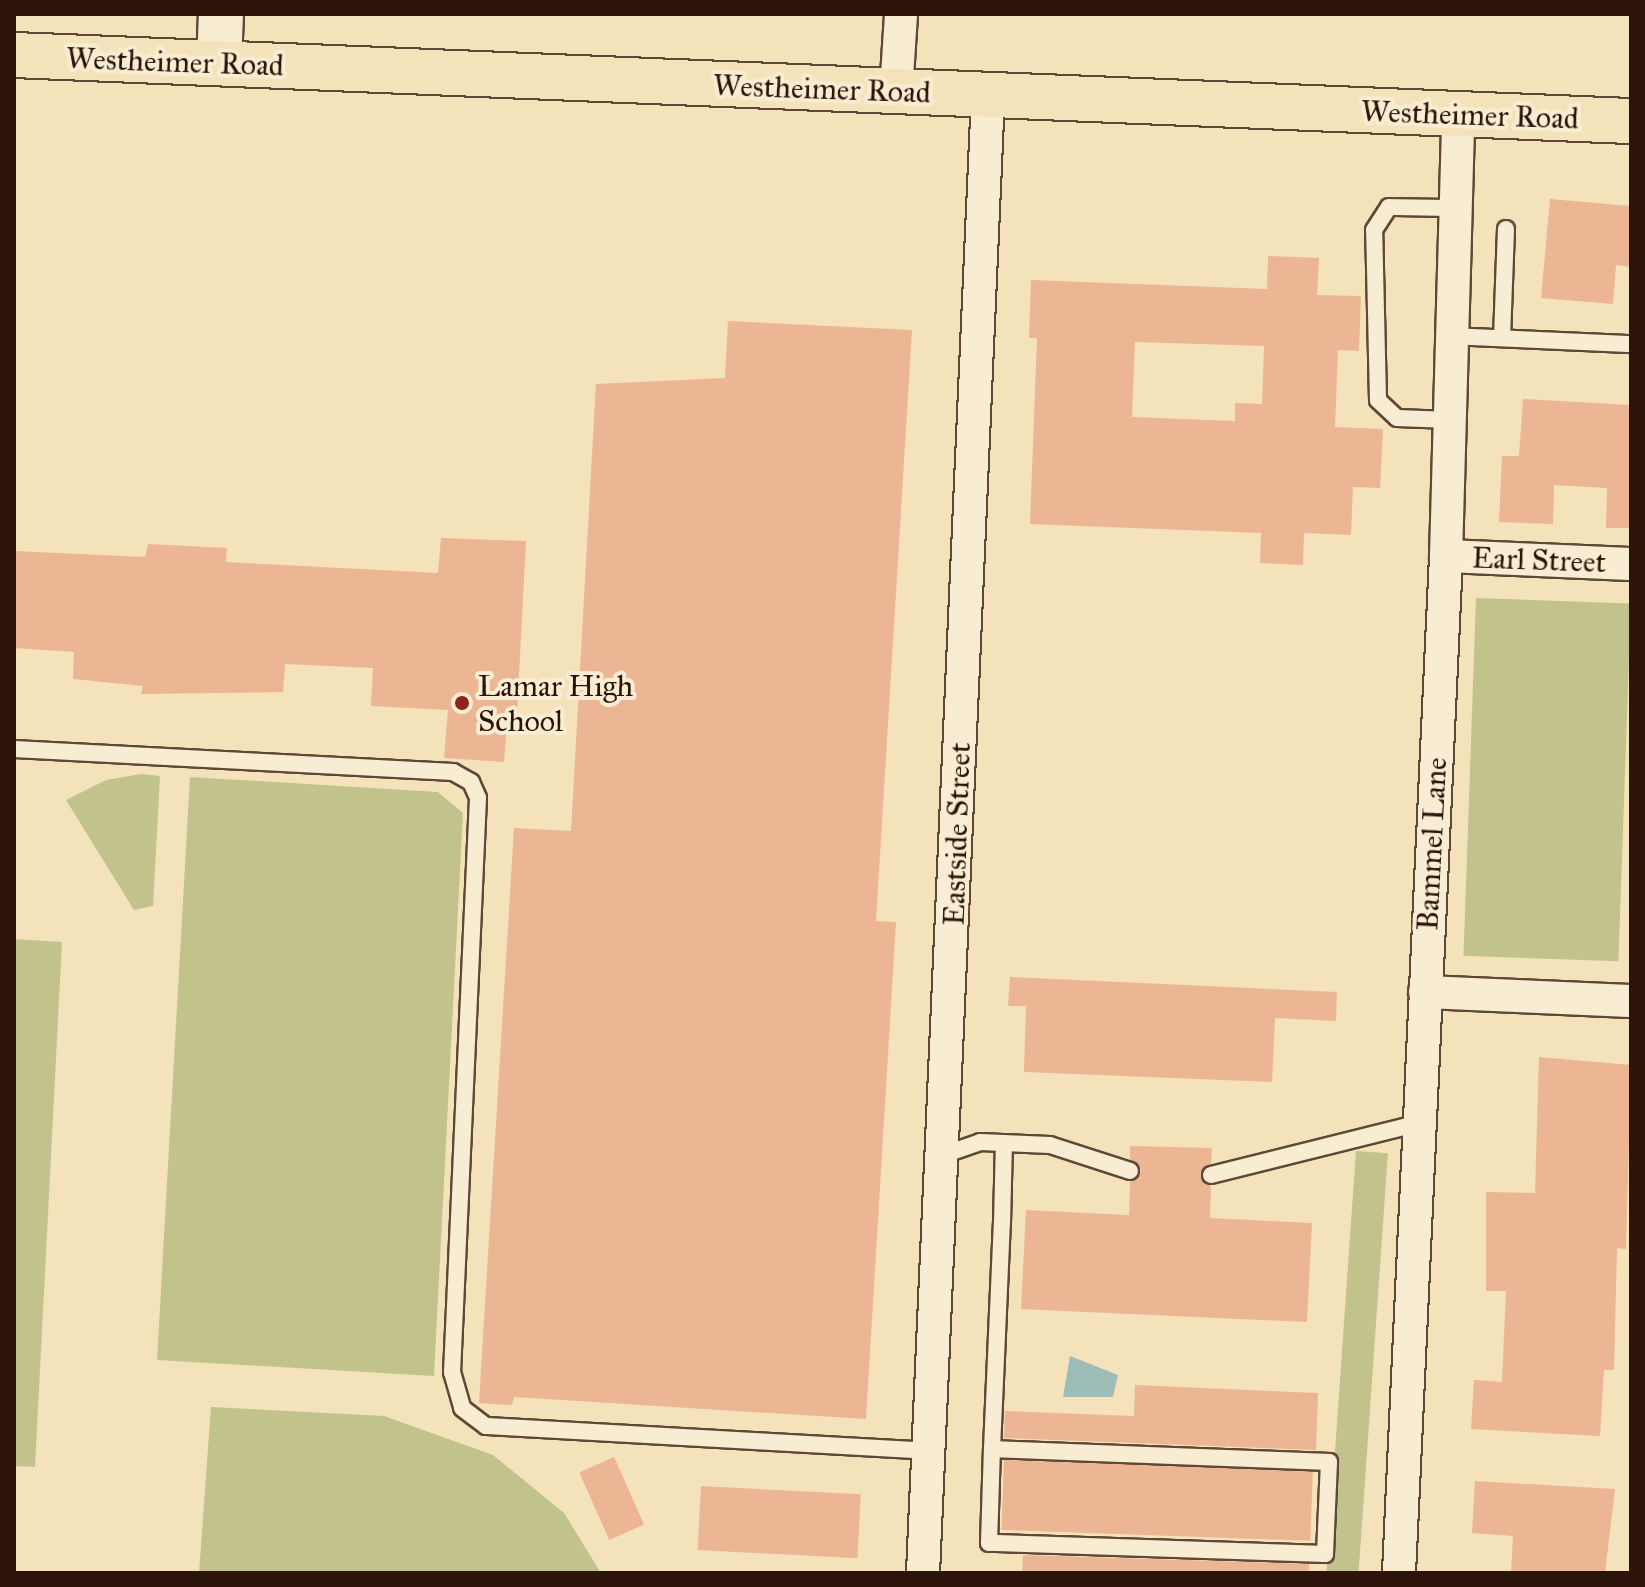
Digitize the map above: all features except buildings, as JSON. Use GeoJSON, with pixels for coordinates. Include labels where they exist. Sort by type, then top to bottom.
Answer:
{"type":"FeatureCollection","features":[{"type":"Feature","properties":{"kind":"main road","name":"Westheimer Road"},"geometry":{"type":"LineString","coordinates":[[14,55],[1631,121]]}},
{"type":"Feature","properties":{"kind":"street"},"geometry":{"type":"LineString","coordinates":[[219,63],[221,14]]}},
{"type":"Feature","properties":{"kind":"street"},"geometry":{"type":"LineString","coordinates":[[896,92],[901,14]]}},
{"type":"Feature","properties":{"kind":"street","name":"Eastside Street"},"geometry":{"type":"LineString","coordinates":[[923,1573],[988,96]]}},
{"type":"Feature","properties":{"kind":"street","name":"Bammel Lane"},"geometry":{"type":"LineString","coordinates":[[1399,1573],[1446,556],[1458,114]]}},
{"type":"Feature","properties":{"kind":"street","name":"Earl Street"},"geometry":{"type":"LineString","coordinates":[[1446,556],[1631,564]]}},
{"type":"Feature","properties":{"kind":"street"},"geometry":{"type":"LineString","coordinates":[[1425,992],[1631,1001]]}},
{"type":"Feature","properties":{"kind":"lane"},"geometry":{"type":"LineString","coordinates":[[1450,420],[1397,418],[1378,400],[1374,230],[1389,207],[1456,208]]}},
{"type":"Feature","properties":{"kind":"lane"},"geometry":{"type":"LineString","coordinates":[[1502,338],[1506,229]]}},
{"type":"Feature","properties":{"kind":"lane"},"geometry":{"type":"LineString","coordinates":[[1452,336],[1631,344]]}},
{"type":"Feature","properties":{"kind":"lane"},"geometry":{"type":"LineString","coordinates":[[14,749],[453,772],[471,782],[478,798],[452,1372],[462,1408],[486,1426],[928,1451]]}},
{"type":"Feature","properties":{"kind":"lane"},"geometry":{"type":"LineString","coordinates":[[1211,1175],[1420,1123]]}},
{"type":"Feature","properties":{"kind":"lane"},"geometry":{"type":"LineString","coordinates":[[943,1155],[980,1142],[1050,1145],[1130,1171]]}},
{"type":"Feature","properties":{"kind":"lane"},"geometry":{"type":"LineString","coordinates":[[992,1449],[1329,1462],[1325,1554],[989,1543],[992,1449],[1004,1143]]}},
{"type":"Feature","properties":{"kind":"green space"},"geometry":{"type":"Polygon","coordinates":[[[1476,598],[1631,603],[1618,961],[1464,956],[1476,598]]]}},
{"type":"Feature","properties":{"kind":"green space"},"geometry":{"type":"Polygon","coordinates":[[[141,774],[160,776],[153,906],[134,910],[66,800],[106,780],[141,774]]]}},
{"type":"Feature","properties":{"kind":"green space"},"geometry":{"type":"Polygon","coordinates":[[[190,777],[438,792],[463,813],[434,1376],[157,1360],[190,777]]]}},
{"type":"Feature","properties":{"kind":"green space"},"geometry":{"type":"Polygon","coordinates":[[[14,939],[62,942],[35,1467],[14,1466],[14,939]]]}},
{"type":"Feature","properties":{"kind":"green space"},"geometry":{"type":"Polygon","coordinates":[[[1356,1151],[1388,1153],[1359,1573],[1327,1572],[1356,1151]]]}},
{"type":"Feature","properties":{"kind":"green space"},"geometry":{"type":"Polygon","coordinates":[[[211,1407],[384,1416],[493,1455],[564,1513],[601,1573],[199,1573],[211,1407]]]}},
{"type":"Feature","properties":{"kind":"water"},"geometry":{"type":"Polygon","coordinates":[[[1070,1356],[1118,1375],[1113,1397],[1063,1397],[1070,1356]]]}},
{"type":"Feature","properties":{"kind":"place","name":"Lamar High School"},"geometry":{"type":"Point","coordinates":[462,703]}}]}
